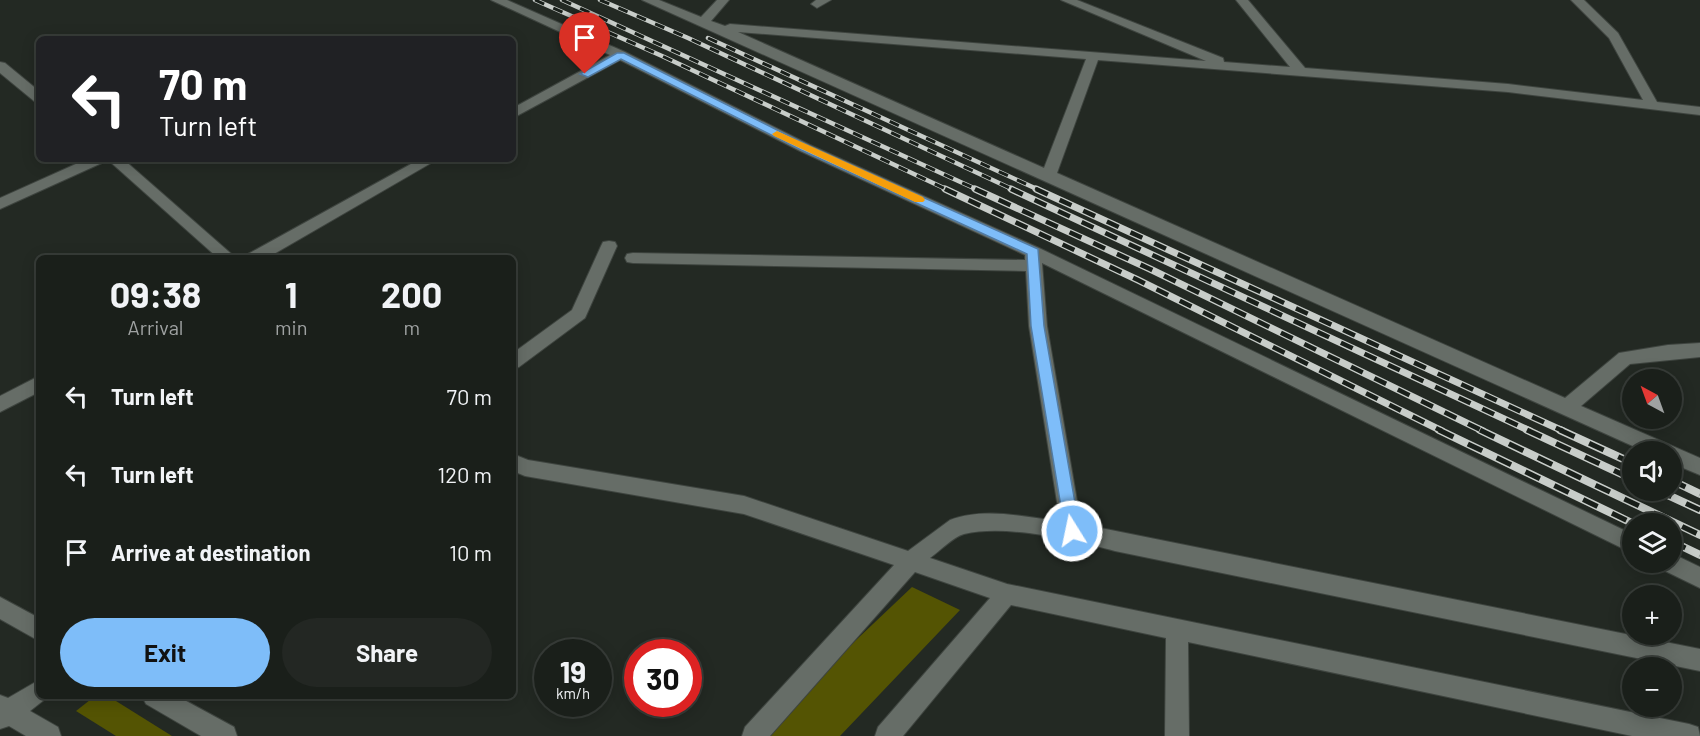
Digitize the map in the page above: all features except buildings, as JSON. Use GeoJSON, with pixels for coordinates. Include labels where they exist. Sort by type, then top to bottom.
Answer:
{"type":"FeatureCollection","features":[{"type":"Feature","properties":{"kind":"street"},"geometry":{"type":"LineString","coordinates":[[497,0],[620,55],[1034,259],[1622,539]]}},
{"type":"Feature","properties":{"kind":"street"},"geometry":{"type":"LineString","coordinates":[[648,0],[709,25],[1642,441]]}},
{"type":"Feature","properties":{"kind":"street"},"geometry":{"type":"LineString","coordinates":[[709,25],[723,0]]}},
{"type":"Feature","properties":{"kind":"street"},"geometry":{"type":"LineString","coordinates":[[1067,0],[1235,68]]}},
{"type":"Feature","properties":{"kind":"street"},"geometry":{"type":"LineString","coordinates":[[1242,0],[1300,71]]}},
{"type":"Feature","properties":{"kind":"street"},"geometry":{"type":"LineString","coordinates":[[1577,0],[1614,36],[1652,105]]}},
{"type":"Feature","properties":{"kind":"street"},"geometry":{"type":"LineString","coordinates":[[709,25],[1508,88],[1700,111]]}},
{"type":"Feature","properties":{"kind":"street"},"geometry":{"type":"LineString","coordinates":[[516,112],[620,55]]}},
{"type":"Feature","properties":{"kind":"street"},"geometry":{"type":"LineString","coordinates":[[1048,177],[1094,57]]}},
{"type":"Feature","properties":{"kind":"street"},"geometry":{"type":"LineString","coordinates":[[0,66],[36,96]]}},
{"type":"Feature","properties":{"kind":"street"},"geometry":{"type":"LineString","coordinates":[[0,204],[92,162]]}},
{"type":"Feature","properties":{"kind":"street"},"geometry":{"type":"LineString","coordinates":[[117,162],[225,255]]}},
{"type":"Feature","properties":{"kind":"street"},"geometry":{"type":"LineString","coordinates":[[259,255],[426,162]]}},
{"type":"Feature","properties":{"kind":"street"},"geometry":{"type":"LineString","coordinates":[[516,360],[579,314],[609,246]]}},
{"type":"Feature","properties":{"kind":"street"},"geometry":{"type":"LineString","coordinates":[[633,258],[1034,259]]}},
{"type":"Feature","properties":{"kind":"street"},"geometry":{"type":"LineString","coordinates":[[1034,259],[1038,326],[1072,531]]}},
{"type":"Feature","properties":{"kind":"street"},"geometry":{"type":"LineString","coordinates":[[1567,407],[1625,358],[1700,350]]}},
{"type":"Feature","properties":{"kind":"street"},"geometry":{"type":"LineString","coordinates":[[0,405],[36,385]]}},
{"type":"Feature","properties":{"kind":"street"},"geometry":{"type":"LineString","coordinates":[[1682,459],[1700,467]]}},
{"type":"Feature","properties":{"kind":"street"},"geometry":{"type":"LineString","coordinates":[[516,464],[525,468],[744,506],[912,560],[1006,594],[1689,736]]}},
{"type":"Feature","properties":{"kind":"street"},"geometry":{"type":"LineString","coordinates":[[754,736],[912,560],[957,526],[994,522],[1072,531],[1115,542],[1700,660]]}},
{"type":"Feature","properties":{"kind":"street"},"geometry":{"type":"LineString","coordinates":[[1682,569],[1700,578]]}},
{"type":"Feature","properties":{"kind":"street"},"geometry":{"type":"LineString","coordinates":[[887,736],[1006,594]]}},
{"type":"Feature","properties":{"kind":"street"},"geometry":{"type":"LineString","coordinates":[[0,607],[36,628]]}},
{"type":"Feature","properties":{"kind":"street"},"geometry":{"type":"LineString","coordinates":[[1177,628],[1177,736]]}},
{"type":"Feature","properties":{"kind":"street"},"geometry":{"type":"LineString","coordinates":[[3,712],[36,693]]}},
{"type":"Feature","properties":{"kind":"street"},"geometry":{"type":"LineString","coordinates":[[159,699],[225,736]]}},
{"type":"Feature","properties":{"kind":"street"},"geometry":{"type":"LineString","coordinates":[[3,712],[49,736]]}},
{"type":"Feature","properties":{"kind":"shaded area"},"geometry":{"type":"Polygon","coordinates":[[[912,587],[960,610],[840,736],[755,736],[912,587]]]}},
{"type":"Feature","properties":{"kind":"shaded area"},"geometry":{"type":"Polygon","coordinates":[[[91,699],[113,699],[172,736],[116,736],[76,711],[91,699]]]}},
{"type":"Feature","properties":{"kind":"railway"},"geometry":{"type":"LineString","coordinates":[[535,0],[662,56],[948,190]]}},
{"type":"Feature","properties":{"kind":"railway"},"geometry":{"type":"LineString","coordinates":[[562,0],[978,190]]}},
{"type":"Feature","properties":{"kind":"railway"},"geometry":{"type":"LineString","coordinates":[[600,0],[688,38],[1014,190]]}},
{"type":"Feature","properties":{"kind":"railway"},"geometry":{"type":"LineString","coordinates":[[708,38],[1039,190]]}},
{"type":"Feature","properties":{"kind":"railway"},"geometry":{"type":"LineString","coordinates":[[945,189],[1138,280],[1442,431]]}},
{"type":"Feature","properties":{"kind":"railway"},"geometry":{"type":"LineString","coordinates":[[975,189],[1150,269],[1483,431]]}},
{"type":"Feature","properties":{"kind":"railway"},"geometry":{"type":"LineString","coordinates":[[1011,189],[1530,431]]}},
{"type":"Feature","properties":{"kind":"railway"},"geometry":{"type":"LineString","coordinates":[[1036,189],[1563,431]]}},
{"type":"Feature","properties":{"kind":"railway"},"geometry":{"type":"LineString","coordinates":[[1439,430],[1622,518]]}},
{"type":"Feature","properties":{"kind":"railway"},"geometry":{"type":"LineString","coordinates":[[1480,430],[1700,535]]}},
{"type":"Feature","properties":{"kind":"railway"},"geometry":{"type":"LineString","coordinates":[[1527,430],[1622,474]]}},
{"type":"Feature","properties":{"kind":"railway"},"geometry":{"type":"LineString","coordinates":[[1560,430],[1622,458]]}},
{"type":"Feature","properties":{"kind":"railway"},"geometry":{"type":"LineString","coordinates":[[1682,485],[1700,494]]}},
{"type":"Feature","properties":{"kind":"railway"},"geometry":{"type":"LineString","coordinates":[[1681,501],[1700,510]]}},
{"type":"Feature","properties":{"kind":"railway"},"geometry":{"type":"LineString","coordinates":[[1682,546],[1700,555]]}},
{"type":"Feature","properties":{"kind":"slow traffic"},"geometry":{"type":"LineString","coordinates":[[777,134],[919,200]]}},
{"type":"Feature","properties":{"kind":"route"},"geometry":{"type":"LineString","coordinates":[[585,74],[620,55],[805,148],[1033,252],[1038,326],[1072,531]]}}]}
